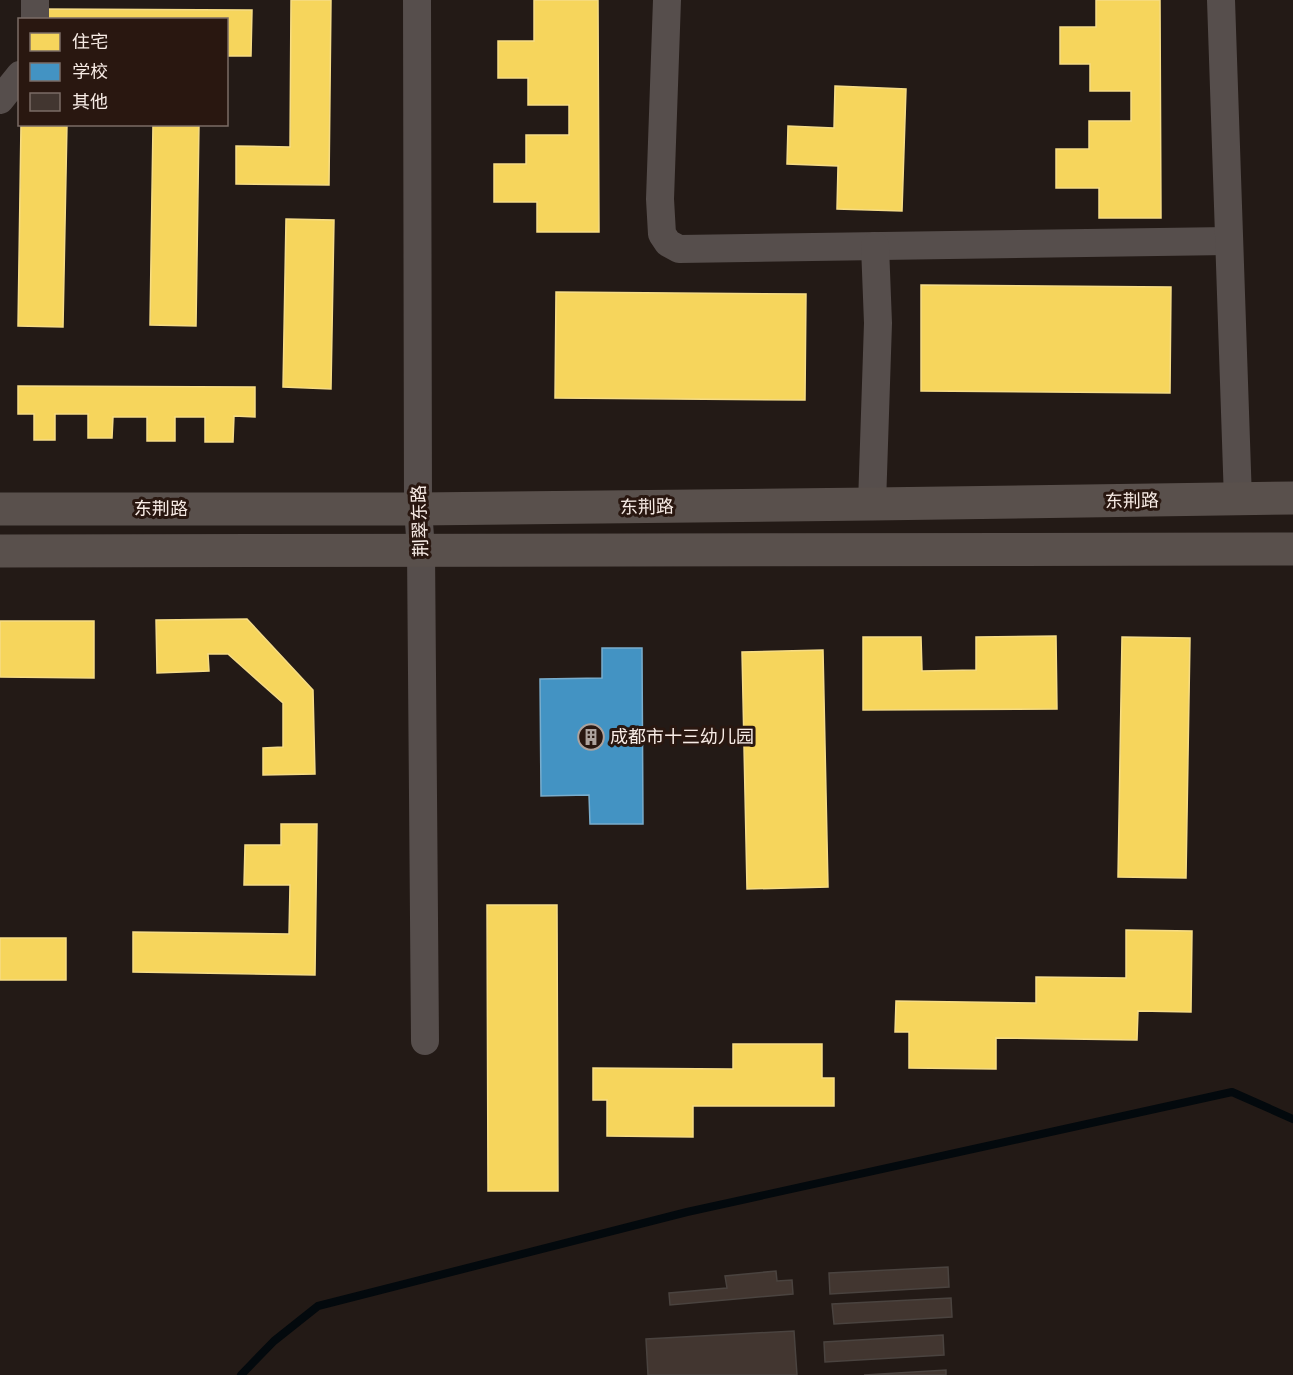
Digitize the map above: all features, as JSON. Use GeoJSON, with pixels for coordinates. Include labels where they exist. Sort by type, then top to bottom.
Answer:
{"type":"FeatureCollection","features":[{"type":"Feature","properties":{"kind":"street"},"geometry":{"type":"LineString","coordinates":[[35,0],[35,18]]}},
{"type":"Feature","properties":{"kind":"street","name":"荆翠东路"},"geometry":{"type":"LineString","coordinates":[[417,0],[418,509],[421,550],[425,1041]]}},
{"type":"Feature","properties":{"kind":"street"},"geometry":{"type":"LineString","coordinates":[[667,0],[660,199],[662,234],[668,243],[680,249],[1229,241]]}},
{"type":"Feature","properties":{"kind":"street"},"geometry":{"type":"LineString","coordinates":[[1221,0],[1238,500]]}},
{"type":"Feature","properties":{"kind":"street"},"geometry":{"type":"LineString","coordinates":[[0,100],[18,78]]}},
{"type":"Feature","properties":{"kind":"street"},"geometry":{"type":"LineString","coordinates":[[872,504],[878,323],[875,246]]}},
{"type":"Feature","properties":{"kind":"street","name":"东荆路"},"geometry":{"type":"LineString","coordinates":[[0,508],[418,509],[1293,498]]}},
{"type":"Feature","properties":{"kind":"street"},"geometry":{"type":"LineString","coordinates":[[0,551],[1293,549]]}},
{"type":"Feature","properties":{"kind":"building: 住宅"},"geometry":{"type":"Polygon","coordinates":[[[291,0],[331,0],[329,185],[236,184],[236,146],[290,147],[291,0]]]}},
{"type":"Feature","properties":{"kind":"building: 住宅"},"geometry":{"type":"Polygon","coordinates":[[[534,0],[598,0],[599,232],[537,232],[537,202],[494,202],[494,164],[526,164],[526,135],[569,135],[569,105],[528,105],[528,78],[498,78],[498,41],[534,41],[534,0]]]}},
{"type":"Feature","properties":{"kind":"building: 住宅"},"geometry":{"type":"Polygon","coordinates":[[[1096,0],[1160,0],[1161,218],[1099,218],[1099,188],[1056,188],[1056,149],[1089,149],[1089,121],[1131,121],[1131,91],[1090,91],[1090,64],[1060,64],[1060,27],[1096,27],[1096,0]]]}},
{"type":"Feature","properties":{"kind":"building: 住宅"},"geometry":{"type":"Polygon","coordinates":[[[42,9],[252,10],[251,56],[228,56],[228,18],[42,18],[42,9]]]}},
{"type":"Feature","properties":{"kind":"building: 住宅"},"geometry":{"type":"Polygon","coordinates":[[[835,86],[906,89],[902,211],[837,209],[838,166],[787,164],[788,126],[834,128],[835,86]]]}},
{"type":"Feature","properties":{"kind":"building: 住宅"},"geometry":{"type":"Polygon","coordinates":[[[21,126],[67,126],[63,327],[18,326],[21,126]]]}},
{"type":"Feature","properties":{"kind":"building: 住宅"},"geometry":{"type":"Polygon","coordinates":[[[153,126],[199,126],[196,326],[150,325],[153,126]]]}},
{"type":"Feature","properties":{"kind":"building: 住宅"},"geometry":{"type":"Polygon","coordinates":[[[286,219],[334,220],[331,389],[283,387],[286,219]]]}},
{"type":"Feature","properties":{"kind":"building: 住宅"},"geometry":{"type":"Polygon","coordinates":[[[921,285],[1171,287],[1170,393],[921,391],[921,285]]]}},
{"type":"Feature","properties":{"kind":"building: 住宅"},"geometry":{"type":"Polygon","coordinates":[[[556,292],[806,294],[805,400],[555,398],[556,292]]]}},
{"type":"Feature","properties":{"kind":"building: 住宅"},"geometry":{"type":"Polygon","coordinates":[[[18,386],[255,387],[255,417],[234,416],[233,442],[205,442],[205,417],[175,417],[175,441],[147,441],[147,417],[113,417],[112,438],[88,438],[88,414],[55,414],[55,440],[34,440],[34,414],[18,414],[18,386]]]}},
{"type":"Feature","properties":{"kind":"building: 住宅"},"geometry":{"type":"Polygon","coordinates":[[[247,619],[313,690],[315,774],[263,775],[263,748],[283,747],[283,703],[228,654],[208,654],[209,671],[157,673],[156,620],[247,619]]]}},
{"type":"Feature","properties":{"kind":"building: 住宅"},"geometry":{"type":"Polygon","coordinates":[[[0,621],[94,621],[94,678],[0,677],[0,621]]]}},
{"type":"Feature","properties":{"kind":"building: 住宅"},"geometry":{"type":"Polygon","coordinates":[[[1056,636],[1057,709],[863,710],[863,637],[921,637],[922,671],[976,670],[976,637],[1056,636]]]}},
{"type":"Feature","properties":{"kind":"building: 住宅"},"geometry":{"type":"Polygon","coordinates":[[[1122,637],[1190,638],[1186,878],[1118,877],[1122,637]]]}},
{"type":"Feature","properties":{"kind":"building: 住宅"},"geometry":{"type":"Polygon","coordinates":[[[823,650],[828,887],[747,889],[742,652],[823,650]]]}},
{"type":"Feature","properties":{"kind":"building: 住宅"},"geometry":{"type":"Polygon","coordinates":[[[281,824],[317,824],[315,975],[133,972],[133,932],[289,934],[290,885],[244,885],[245,845],[281,845],[281,824]]]}},
{"type":"Feature","properties":{"kind":"building: 住宅"},"geometry":{"type":"Polygon","coordinates":[[[487,905],[557,905],[558,1191],[488,1191],[487,905]]]}},
{"type":"Feature","properties":{"kind":"building: 住宅"},"geometry":{"type":"Polygon","coordinates":[[[1126,930],[1192,931],[1191,1012],[1138,1011],[1137,1040],[996,1038],[996,1069],[909,1068],[909,1032],[895,1032],[896,1001],[1036,1003],[1036,977],[1126,978],[1126,930]]]}},
{"type":"Feature","properties":{"kind":"building: 住宅"},"geometry":{"type":"Polygon","coordinates":[[[0,938],[66,938],[66,980],[0,980],[0,938]]]}},
{"type":"Feature","properties":{"kind":"building: 住宅"},"geometry":{"type":"Polygon","coordinates":[[[733,1044],[822,1044],[822,1078],[834,1078],[834,1106],[693,1106],[693,1137],[607,1136],[607,1100],[593,1100],[593,1068],[733,1069],[733,1044]]]}},
{"type":"Feature","properties":{"kind":"building: 学校","name":"成都市十三幼儿园"},"geometry":{"type":"Polygon","coordinates":[[[602,648],[642,648],[643,824],[590,824],[589,795],[541,796],[540,679],[602,678],[602,648]]]}},
{"type":"Feature","properties":{"kind":"building: 其他"},"geometry":{"type":"Polygon","coordinates":[[[948,1267],[949,1287],[830,1294],[829,1273],[948,1267]]]}},
{"type":"Feature","properties":{"kind":"building: 其他"},"geometry":{"type":"Polygon","coordinates":[[[776,1271],[777,1281],[792,1280],[793,1294],[670,1305],[669,1293],[727,1288],[725,1276],[776,1271]]]}},
{"type":"Feature","properties":{"kind":"building: 其他"},"geometry":{"type":"Polygon","coordinates":[[[951,1298],[952,1317],[834,1324],[832,1304],[951,1298]]]}},
{"type":"Feature","properties":{"kind":"building: 其他"},"geometry":{"type":"Polygon","coordinates":[[[794,1331],[797,1375],[648,1375],[646,1339],[794,1331]]]}},
{"type":"Feature","properties":{"kind":"building: 其他"},"geometry":{"type":"Polygon","coordinates":[[[943,1335],[944,1355],[825,1362],[824,1342],[943,1335]]]}},
{"type":"Feature","properties":{"kind":"building: 其他"},"geometry":{"type":"Polygon","coordinates":[[[946,1370],[946,1375],[864,1375],[946,1370]]]}},
{"type":"Feature","properties":{"kind":"waterway"},"geometry":{"type":"LineString","coordinates":[[241,1375],[274,1341],[318,1306],[687,1212],[1232,1092],[1293,1119]]}},
{"type":"Feature","properties":{"kind":"place","name":"成都市十三幼儿园"},"geometry":{"type":"Point","coordinates":[591,737]}}]}
